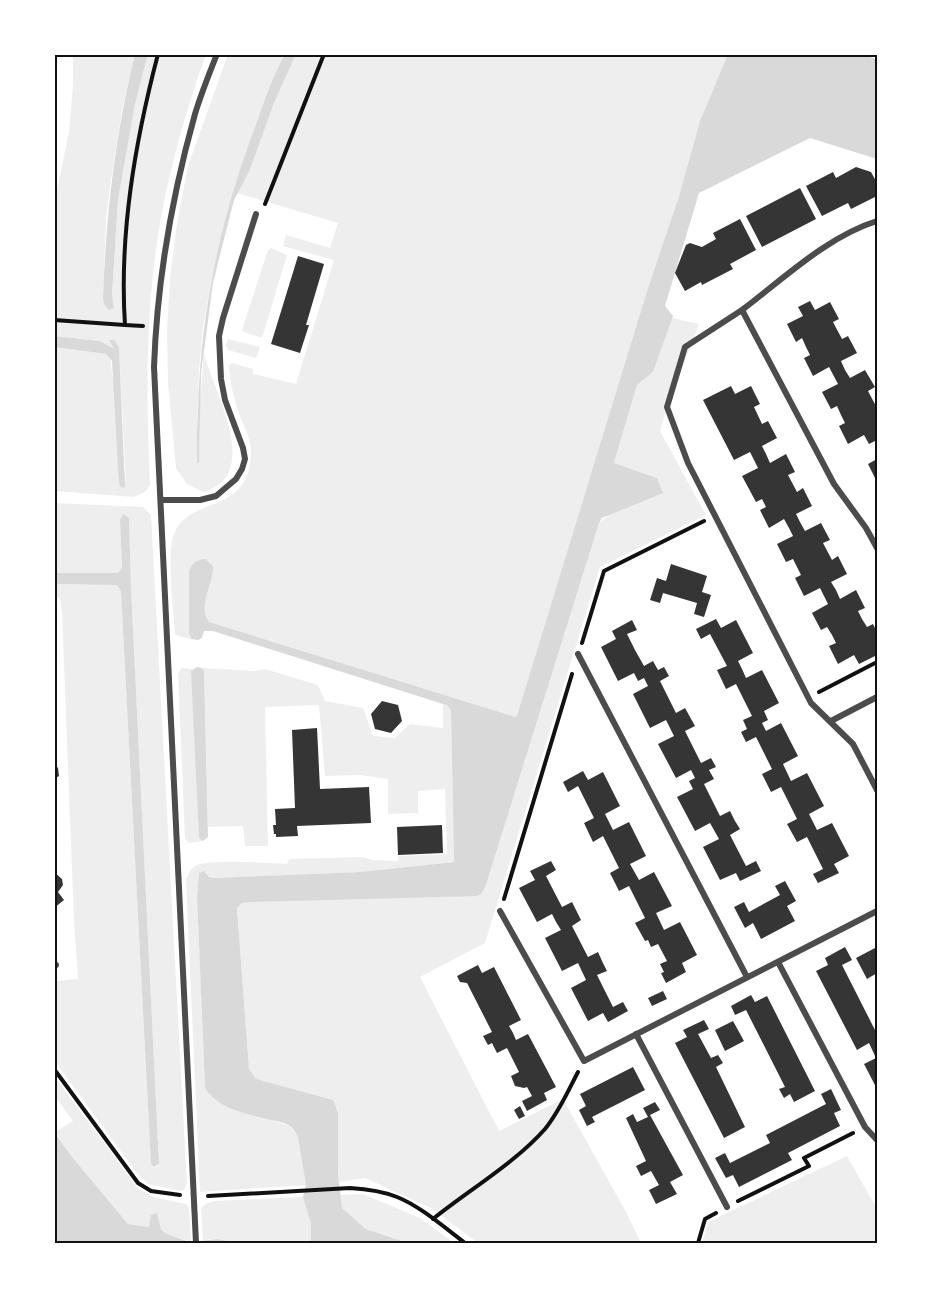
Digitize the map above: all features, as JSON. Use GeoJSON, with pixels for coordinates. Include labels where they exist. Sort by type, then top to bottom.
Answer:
{"type":"FeatureCollection","features":[{"type":"Feature","properties":{"kind":"street"},"geometry":{"type":"LineString","coordinates":[[196,1243],[154,367],[155,327],[173,204],[195,112],[217,54]]}},
{"type":"Feature","properties":{"kind":"street"},"geometry":{"type":"LineString","coordinates":[[161,500],[200,500],[216,496],[236,479],[242,470],[243,448],[225,400],[220,380],[218,352],[223,318],[256,214]]}},
{"type":"Feature","properties":{"kind":"street"},"geometry":{"type":"LineString","coordinates":[[877,221],[832,242],[742,310],[685,347],[666,407],[688,463],[811,703],[853,744],[877,790]]}},
{"type":"Feature","properties":{"kind":"street"},"geometry":{"type":"LineString","coordinates":[[742,310],[834,484],[866,528],[877,549]]}},
{"type":"Feature","properties":{"kind":"street"},"geometry":{"type":"LineString","coordinates":[[578,654],[747,977]]}},
{"type":"Feature","properties":{"kind":"street"},"geometry":{"type":"LineString","coordinates":[[831,721],[877,697]]}},
{"type":"Feature","properties":{"kind":"street"},"geometry":{"type":"LineString","coordinates":[[500,911],[584,1061],[877,911]]}},
{"type":"Feature","properties":{"kind":"street"},"geometry":{"type":"LineString","coordinates":[[778,962],[865,1127],[877,1140]]}},
{"type":"Feature","properties":{"kind":"street"},"geometry":{"type":"LineString","coordinates":[[636,1034],[727,1207]]}},
{"type":"Feature","properties":{"kind":"path"},"geometry":{"type":"LineString","coordinates":[[125,325],[123,292],[132,178],[144,107],[158,54]]}},
{"type":"Feature","properties":{"kind":"path"},"geometry":{"type":"LineString","coordinates":[[256,214],[267,201],[324,54]]}},
{"type":"Feature","properties":{"kind":"path"},"geometry":{"type":"LineString","coordinates":[[54,320],[155,327]]}},
{"type":"Feature","properties":{"kind":"path"},"geometry":{"type":"LineString","coordinates":[[808,697],[877,662]]}},
{"type":"Feature","properties":{"kind":"path"},"geometry":{"type":"LineString","coordinates":[[433,1219],[518,1154],[545,1129],[565,1099],[584,1061]]}},
{"type":"Feature","properties":{"kind":"path"},"geometry":{"type":"LineString","coordinates":[[54,1069],[138,1183],[151,1191],[194,1197],[350,1188],[369,1190],[398,1197],[465,1243]]}},
{"type":"Feature","properties":{"kind":"path"},"geometry":{"type":"LineString","coordinates":[[698,1243],[705,1219],[809,1166],[804,1158],[865,1127]]}},
{"type":"Feature","properties":{"kind":"shaded area"},"geometry":{"type":"Polygon","coordinates":[[[73,54],[135,54],[122,110],[106,218],[103,298],[114,308],[112,295],[118,200],[135,104],[148,54],[206,54],[176,152],[156,246],[148,348],[150,485],[145,492],[134,497],[54,491],[54,347],[106,354],[110,357],[126,484],[119,347],[113,340],[109,340],[115,350],[100,341],[54,336],[54,204],[69,132],[73,54]]]}},
{"type":"Feature","properties":{"kind":"shaded area"},"geometry":{"type":"Polygon","coordinates":[[[135,54],[148,54],[135,104],[118,200],[112,295],[114,308],[109,310],[103,298],[109,206],[122,115],[135,54]]]}},
{"type":"Feature","properties":{"kind":"shaded area"},"geometry":{"type":"Polygon","coordinates":[[[228,54],[285,54],[243,161],[212,277],[203,327],[199,370],[196,461],[199,461],[204,353],[230,430],[232,451],[230,468],[221,483],[203,492],[187,484],[176,468],[168,383],[167,330],[170,278],[188,166],[228,54]]]}},
{"type":"Feature","properties":{"kind":"shaded area"},"geometry":{"type":"Polygon","coordinates":[[[285,54],[296,54],[274,103],[249,172],[234,200],[213,283],[201,373],[199,462],[197,463],[200,375],[203,338],[215,265],[244,157],[285,54]]]}},
{"type":"Feature","properties":{"kind":"shaded area"},"geometry":{"type":"Polygon","coordinates":[[[296,54],[728,54],[700,121],[679,196],[648,288],[519,714],[515,718],[209,622],[205,611],[205,598],[213,573],[189,572],[189,633],[191,639],[175,635],[171,568],[174,534],[181,522],[191,514],[227,498],[237,490],[245,479],[250,463],[250,442],[238,411],[229,366],[232,363],[253,369],[253,374],[296,384],[334,260],[283,246],[286,235],[330,248],[338,223],[237,193],[249,172],[274,103],[296,54]]]}},
{"type":"Feature","properties":{"kind":"shaded area"},"geometry":{"type":"Polygon","coordinates":[[[728,54],[864,54],[877,60],[877,159],[810,138],[699,193],[665,306],[673,316],[653,372],[637,385],[614,463],[657,478],[663,493],[602,518],[599,523],[485,888],[481,894],[476,896],[253,902],[242,903],[237,908],[249,1069],[256,1079],[333,1100],[338,1113],[338,1174],[342,1208],[366,1229],[408,1243],[311,1243],[311,1224],[303,1197],[306,1185],[298,1138],[294,1130],[285,1124],[241,1112],[225,1105],[217,1101],[205,1088],[197,897],[199,873],[204,871],[209,877],[214,878],[361,872],[454,862],[451,710],[447,705],[213,631],[204,631],[202,638],[198,640],[191,639],[189,633],[189,572],[193,564],[202,559],[213,566],[205,601],[209,622],[517,716],[648,288],[679,196],[700,121],[728,54]]]}},
{"type":"Feature","properties":{"kind":"shaded area"},"geometry":{"type":"Polygon","coordinates":[[[271,248],[287,255],[262,338],[242,330],[268,250],[271,248]]]}},
{"type":"Feature","properties":{"kind":"shaded area"},"geometry":{"type":"Polygon","coordinates":[[[672,318],[699,324],[660,431],[706,515],[600,567],[485,943],[420,977],[499,1131],[563,1099],[641,1243],[478,1243],[431,1208],[365,1178],[339,1182],[333,1100],[255,1079],[249,1069],[237,908],[242,903],[253,902],[481,894],[485,888],[599,523],[657,478],[614,463],[637,385],[653,372],[672,318]]]}},
{"type":"Feature","properties":{"kind":"shaded area"},"geometry":{"type":"Polygon","coordinates":[[[54,336],[100,341],[114,349],[109,340],[114,340],[119,347],[125,487],[122,488],[119,484],[112,361],[106,354],[54,347],[54,336]]]}},
{"type":"Feature","properties":{"kind":"shaded area"},"geometry":{"type":"Polygon","coordinates":[[[228,339],[260,347],[256,358],[228,350],[226,345],[228,339]]]}},
{"type":"Feature","properties":{"kind":"shaded area"},"geometry":{"type":"Polygon","coordinates":[[[54,503],[143,507],[151,515],[187,1184],[181,1191],[148,1184],[136,1172],[54,1060],[54,981],[78,979],[62,613],[60,599],[54,593],[54,584],[115,585],[121,592],[151,1164],[157,1167],[159,1164],[129,517],[120,520],[122,567],[118,573],[54,573],[54,503]]]}},
{"type":"Feature","properties":{"kind":"shaded area"},"geometry":{"type":"Polygon","coordinates":[[[123,514],[129,518],[159,1164],[154,1167],[151,1164],[121,592],[115,585],[54,584],[54,573],[118,573],[122,567],[120,520],[123,514]]]}},
{"type":"Feature","properties":{"kind":"shaded area"},"geometry":{"type":"Polygon","coordinates":[[[197,667],[204,671],[208,837],[203,841],[199,838],[191,671],[197,667]]]}},
{"type":"Feature","properties":{"kind":"shaded area"},"geometry":{"type":"Polygon","coordinates":[[[182,668],[192,669],[199,838],[203,841],[189,843],[185,839],[178,674],[182,668]]]}},
{"type":"Feature","properties":{"kind":"shaded area"},"geometry":{"type":"Polygon","coordinates":[[[202,668],[256,671],[265,669],[318,685],[325,701],[363,708],[373,736],[395,738],[410,724],[443,728],[443,704],[451,710],[454,862],[361,872],[214,878],[209,877],[205,872],[199,873],[197,897],[205,1088],[231,1108],[290,1126],[298,1137],[306,1185],[200,1192],[186,880],[195,866],[214,862],[287,864],[289,859],[363,857],[372,860],[398,861],[398,856],[447,854],[445,789],[418,791],[418,813],[388,814],[388,779],[360,775],[325,776],[319,705],[265,707],[268,846],[245,846],[243,826],[208,827],[204,671],[202,668]]]}},
{"type":"Feature","properties":{"kind":"shaded area"},"geometry":{"type":"Polygon","coordinates":[[[54,1076],[137,1187],[153,1197],[186,1204],[189,1208],[191,1242],[165,1233],[159,1226],[158,1214],[149,1227],[128,1224],[73,1158],[55,1132],[73,1121],[54,1095],[54,1076]]]}},
{"type":"Feature","properties":{"kind":"shaded area"},"geometry":{"type":"Polygon","coordinates":[[[54,1132],[128,1224],[149,1227],[151,1215],[157,1213],[161,1229],[165,1233],[189,1242],[218,1239],[238,1243],[54,1243],[54,1132]]]}},
{"type":"Feature","properties":{"kind":"shaded area"},"geometry":{"type":"Polygon","coordinates":[[[847,1156],[877,1209],[877,1243],[702,1243],[708,1222],[847,1156]]]}},
{"type":"Feature","properties":{"kind":"shaded area"},"geometry":{"type":"Polygon","coordinates":[[[363,1194],[420,1218],[454,1243],[408,1243],[366,1229],[342,1208],[340,1195],[363,1194]]]}},
{"type":"Feature","properties":{"kind":"shaded area"},"geometry":{"type":"Polygon","coordinates":[[[303,1197],[311,1224],[311,1243],[238,1243],[218,1239],[203,1240],[201,1208],[206,1204],[214,1201],[303,1197]]]}},
{"type":"Feature","properties":{"kind":"building"},"geometry":{"type":"Polygon","coordinates":[[[856,167],[871,172],[877,183],[877,196],[851,209],[848,203],[822,216],[806,186],[833,172],[836,178],[856,167]]]}},
{"type":"Feature","properties":{"kind":"building"},"geometry":{"type":"Polygon","coordinates":[[[800,188],[816,219],[762,247],[746,216],[800,188]]]}},
{"type":"Feature","properties":{"kind":"building"},"geometry":{"type":"Polygon","coordinates":[[[740,219],[756,250],[730,264],[733,269],[685,291],[675,273],[686,245],[690,243],[702,247],[716,239],[713,233],[740,219]]]}},
{"type":"Feature","properties":{"kind":"building"},"geometry":{"type":"Polygon","coordinates":[[[298,256],[324,264],[300,353],[271,344],[298,256]]]}},
{"type":"Feature","properties":{"kind":"building"},"geometry":{"type":"Polygon","coordinates":[[[810,301],[815,310],[830,302],[839,319],[833,322],[842,339],[848,336],[857,353],[841,361],[845,370],[850,378],[865,370],[875,387],[868,391],[877,408],[877,440],[869,444],[864,435],[848,444],[839,426],[845,423],[837,406],[831,409],[822,392],[838,384],[829,367],[813,376],[804,358],[810,355],[802,338],[796,342],[787,324],[803,316],[798,307],[810,301]]]}},
{"type":"Feature","properties":{"kind":"building"},"geometry":{"type":"Polygon","coordinates":[[[731,386],[735,394],[751,386],[760,404],[754,407],[762,424],[768,421],[777,438],[762,446],[770,463],[786,454],[795,472],[788,475],[797,492],[803,488],[812,506],[796,514],[805,531],[821,523],[830,540],[823,543],[832,560],[838,556],[847,574],[831,582],[840,599],[856,590],[865,608],[858,611],[862,619],[867,627],[873,624],[877,632],[877,655],[859,664],[854,655],[838,664],[829,646],[836,643],[832,635],[827,627],[821,630],[812,613],[828,604],[820,588],[804,596],[795,578],[801,575],[793,559],[786,562],[777,544],[793,536],[789,528],[784,519],[769,528],[760,510],[766,507],[762,499],[756,502],[742,476],[758,468],[750,452],[734,460],[703,400],[731,386]]]}},
{"type":"Feature","properties":{"kind":"building"},"geometry":{"type":"Polygon","coordinates":[[[877,459],[877,482],[868,464],[877,459]]]}},
{"type":"Feature","properties":{"kind":"building"},"geometry":{"type":"Polygon","coordinates":[[[671,564],[707,576],[702,592],[711,595],[704,617],[694,614],[697,603],[663,593],[660,603],[650,600],[657,578],[666,581],[671,564]]]}},
{"type":"Feature","properties":{"kind":"building"},"geometry":{"type":"Polygon","coordinates":[[[716,619],[721,628],[736,620],[753,653],[738,661],[746,678],[762,670],[779,703],[764,711],[768,720],[762,723],[766,731],[781,723],[798,756],[783,764],[791,781],[807,773],[824,806],[809,814],[817,830],[832,823],[849,856],[834,864],[839,873],[818,883],[813,874],[823,869],[807,837],[797,842],[787,824],[797,819],[781,787],[771,792],[762,774],[772,769],[756,737],[746,742],[741,732],[747,729],[743,720],[752,716],[736,684],[726,689],[717,670],[727,666],[710,634],[701,639],[696,629],[716,619]]]}},
{"type":"Feature","properties":{"kind":"building"},"geometry":{"type":"Polygon","coordinates":[[[632,620],[637,630],[627,634],[644,666],[653,661],[658,670],[664,667],[669,676],[660,681],[676,713],[685,708],[695,726],[685,731],[701,763],[711,758],[716,767],[709,770],[714,779],[704,784],[720,816],[730,811],[740,829],[730,835],[746,866],[756,861],[761,871],[740,881],[736,873],[720,880],[703,847],[719,839],[710,823],[695,831],[677,797],[693,789],[689,781],[695,778],[691,770],[676,778],[658,744],[674,736],[666,720],[650,728],[633,694],[648,686],[644,678],[638,681],[634,673],[618,681],[601,647],[616,639],[612,631],[632,620]]]}},
{"type":"Feature","properties":{"kind":"building"},"geometry":{"type":"Polygon","coordinates":[[[382,701],[398,705],[402,721],[391,733],[375,729],[371,714],[382,701]]]}},
{"type":"Feature","properties":{"kind":"building"},"geometry":{"type":"Polygon","coordinates":[[[317,728],[320,789],[369,787],[371,823],[297,826],[298,836],[276,837],[273,825],[276,825],[275,809],[295,808],[292,730],[317,728]]]}},
{"type":"Feature","properties":{"kind":"building"},"geometry":{"type":"Polygon","coordinates":[[[54,764],[58,768],[59,776],[54,779],[54,764]]]}},
{"type":"Feature","properties":{"kind":"building"},"geometry":{"type":"Polygon","coordinates":[[[583,771],[588,780],[603,772],[620,806],[605,814],[613,830],[629,822],[646,856],[630,864],[639,880],[654,872],[672,906],[656,913],[664,930],[680,922],[697,955],[682,963],[686,972],[666,983],[660,964],[667,961],[658,944],[651,947],[635,923],[645,918],[629,886],[619,891],[610,873],[619,868],[603,836],[593,842],[584,823],[594,818],[578,786],[568,792],[563,782],[583,771]]]}},
{"type":"Feature","properties":{"kind":"building"},"geometry":{"type":"Polygon","coordinates":[[[442,825],[443,853],[398,855],[397,827],[442,825]]]}},
{"type":"Feature","properties":{"kind":"building"},"geometry":{"type":"Polygon","coordinates":[[[551,861],[556,870],[546,876],[562,907],[572,902],[581,920],[572,926],[588,957],[598,952],[607,971],[597,975],[613,1007],[623,1002],[628,1011],[608,1022],[603,1013],[588,1021],[571,988],[586,980],[578,963],[562,971],[545,938],[561,930],[552,914],[537,922],[519,888],[535,880],[530,871],[551,861]]]}},
{"type":"Feature","properties":{"kind":"building"},"geometry":{"type":"Polygon","coordinates":[[[54,872],[62,879],[63,885],[58,892],[64,900],[54,908],[54,872]]]}},
{"type":"Feature","properties":{"kind":"building"},"geometry":{"type":"Polygon","coordinates":[[[785,881],[796,901],[787,906],[795,921],[761,939],[753,923],[745,928],[734,907],[744,902],[749,912],[780,895],[775,886],[785,881]]]}},
{"type":"Feature","properties":{"kind":"building"},"geometry":{"type":"Polygon","coordinates":[[[845,947],[852,960],[842,965],[877,1034],[877,1089],[864,1064],[876,1058],[869,1043],[857,1050],[816,971],[828,965],[825,958],[845,947]]]}},
{"type":"Feature","properties":{"kind":"building"},"geometry":{"type":"Polygon","coordinates":[[[875,948],[877,973],[867,979],[856,958],[875,948]]]}},
{"type":"Feature","properties":{"kind":"building"},"geometry":{"type":"Polygon","coordinates":[[[478,965],[482,973],[494,967],[521,1020],[509,1026],[516,1040],[528,1034],[556,1087],[544,1093],[547,1100],[527,1111],[522,1101],[532,1096],[527,1087],[515,1086],[511,1076],[519,1072],[507,1048],[497,1053],[492,1043],[488,1045],[483,1036],[492,1032],[467,983],[460,982],[457,976],[478,965]]]}},
{"type":"Feature","properties":{"kind":"building"},"geometry":{"type":"Polygon","coordinates":[[[663,991],[667,999],[652,1006],[648,998],[663,991]]]}},
{"type":"Feature","properties":{"kind":"building"},"geometry":{"type":"Polygon","coordinates":[[[751,995],[755,1002],[767,996],[815,1091],[794,1102],[790,1094],[784,1098],[779,1089],[785,1087],[746,1010],[735,1015],[731,1006],[751,995]]]}},
{"type":"Feature","properties":{"kind":"building"},"geometry":{"type":"Polygon","coordinates":[[[704,1020],[709,1029],[698,1034],[711,1058],[718,1055],[723,1063],[716,1067],[745,1127],[724,1138],[675,1043],[687,1037],[683,1030],[704,1020]]]}},
{"type":"Feature","properties":{"kind":"building"},"geometry":{"type":"Polygon","coordinates":[[[733,1021],[744,1041],[725,1051],[715,1030],[733,1021]]]}},
{"type":"Feature","properties":{"kind":"building"},"geometry":{"type":"Polygon","coordinates":[[[633,1067],[645,1090],[592,1117],[595,1122],[587,1126],[579,1110],[586,1106],[580,1094],[633,1067]]]}},
{"type":"Feature","properties":{"kind":"building"},"geometry":{"type":"Polygon","coordinates":[[[831,1089],[841,1110],[834,1113],[840,1126],[788,1153],[792,1160],[739,1187],[733,1175],[726,1178],[715,1158],[725,1153],[730,1163],[770,1143],[766,1135],[826,1104],[821,1094],[831,1089]]]}},
{"type":"Feature","properties":{"kind":"building"},"geometry":{"type":"Polygon","coordinates":[[[655,1102],[660,1110],[650,1115],[683,1175],[670,1182],[677,1194],[656,1204],[649,1190],[659,1185],[651,1171],[641,1176],[636,1166],[646,1161],[626,1118],[633,1114],[637,1122],[648,1117],[643,1108],[655,1102]]]}},
{"type":"Feature","properties":{"kind":"building"},"geometry":{"type":"Polygon","coordinates":[[[520,1106],[525,1116],[519,1119],[514,1110],[520,1106]]]}}]}
